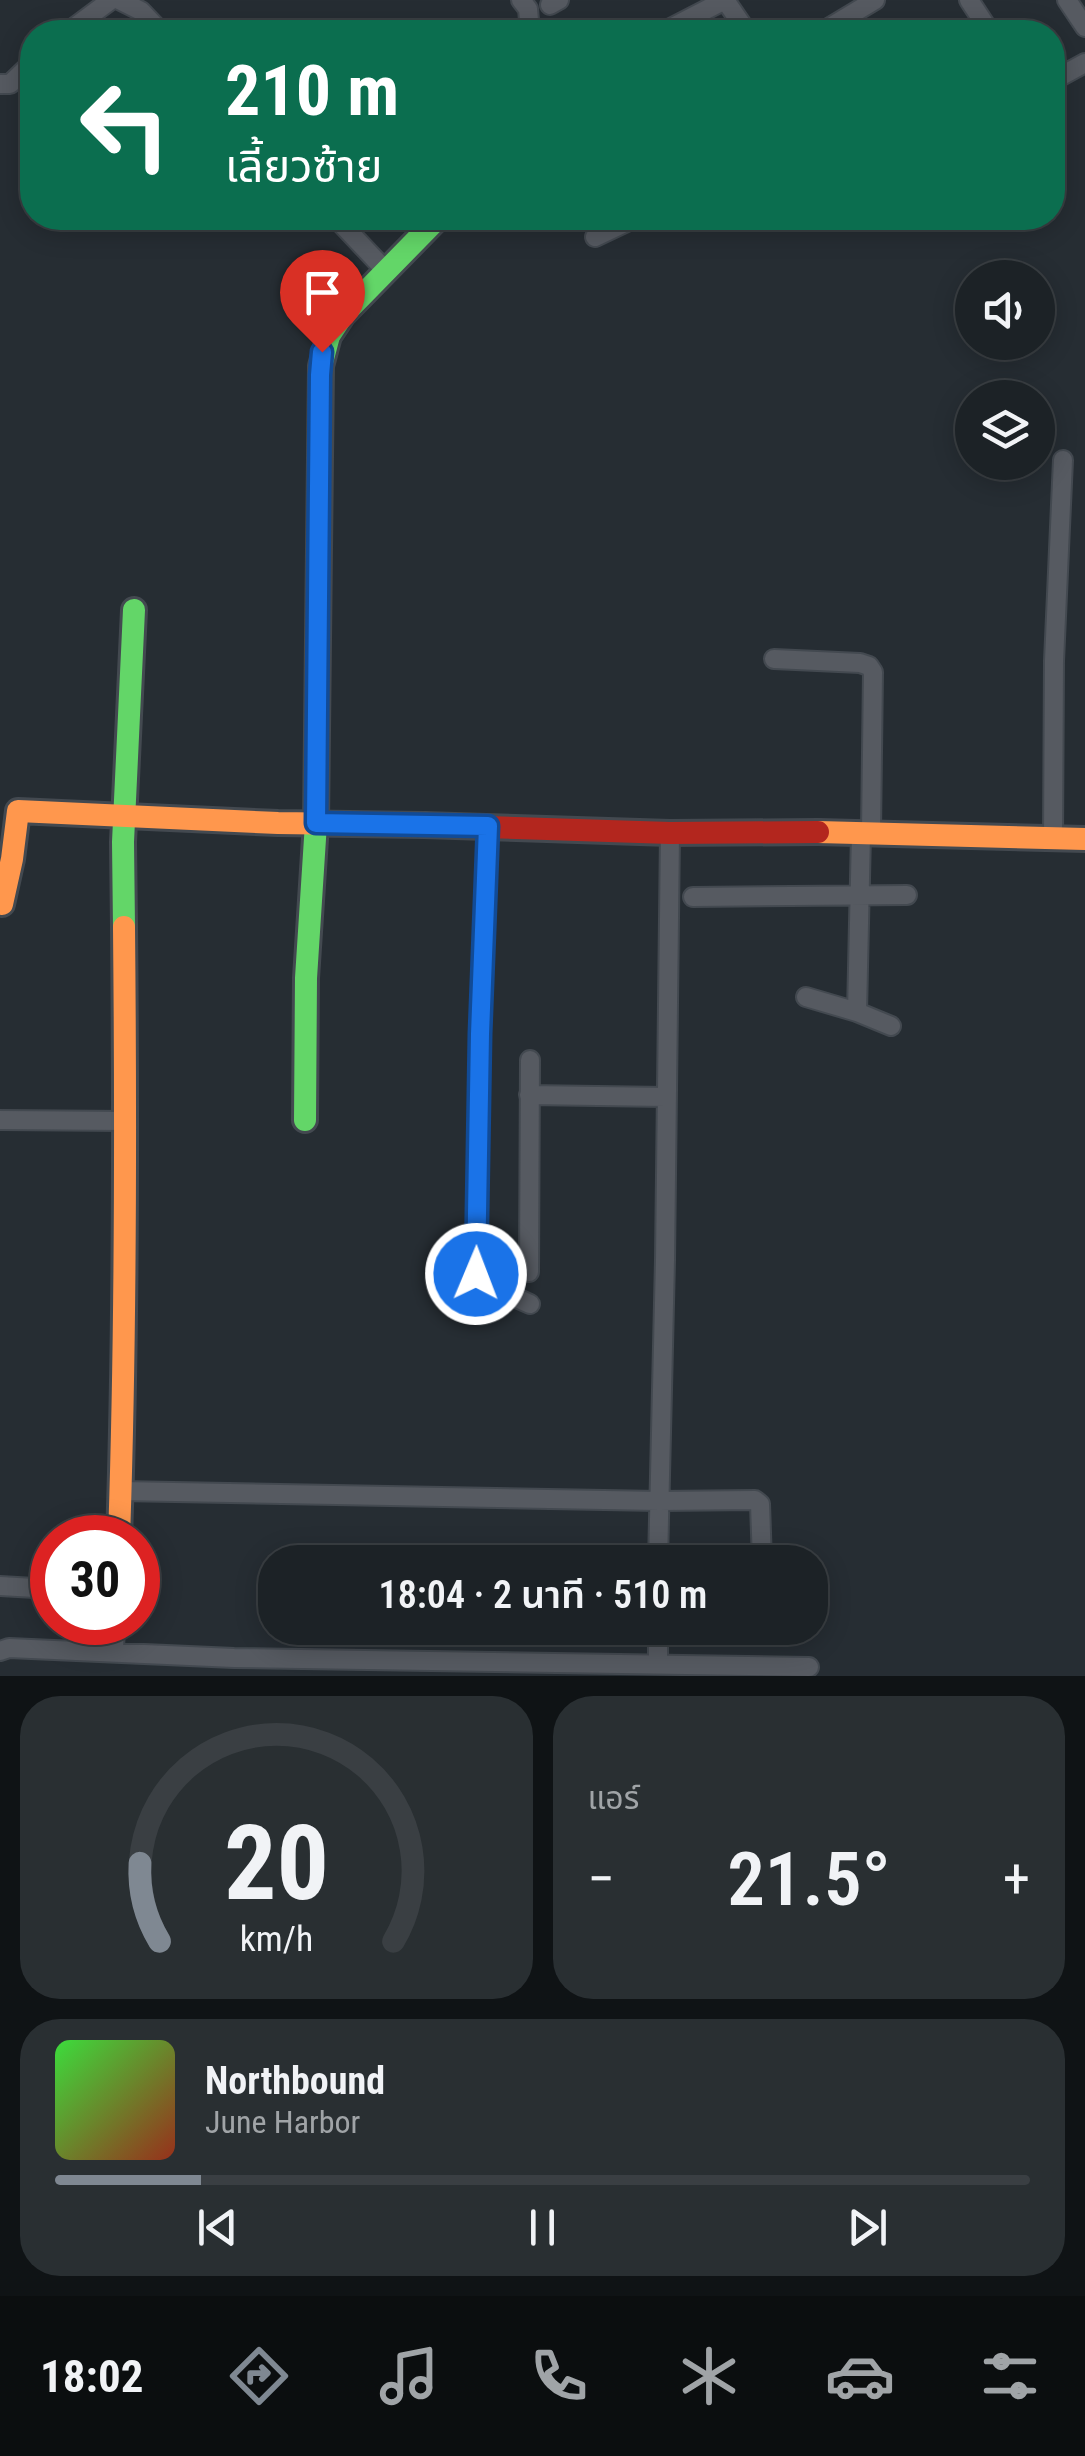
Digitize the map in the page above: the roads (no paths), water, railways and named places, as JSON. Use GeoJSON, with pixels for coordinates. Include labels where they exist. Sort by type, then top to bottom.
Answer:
{"type":"FeatureCollection","features":[{"type":"Feature","properties":{"kind":"street"},"geometry":{"type":"LineString","coordinates":[[84,20],[111,0]]}},
{"type":"Feature","properties":{"kind":"street"},"geometry":{"type":"LineString","coordinates":[[119,0],[150,20]]}},
{"type":"Feature","properties":{"kind":"street"},"geometry":{"type":"LineString","coordinates":[[686,20],[725,0]]}},
{"type":"Feature","properties":{"kind":"street"},"geometry":{"type":"LineString","coordinates":[[852,6],[875,0]]}},
{"type":"Feature","properties":{"kind":"street"},"geometry":{"type":"LineString","coordinates":[[1066,0],[1085,28]]}},
{"type":"Feature","properties":{"kind":"street"},"geometry":{"type":"LineString","coordinates":[[347,230],[386,271]]}},
{"type":"Feature","properties":{"kind":"street"},"geometry":{"type":"LineString","coordinates":[[305,1120],[306,978],[316,823],[322,352],[331,330],[426,230]]}},
{"type":"Feature","properties":{"kind":"street"},"geometry":{"type":"LineString","coordinates":[[595,236],[608,230]]}},
{"type":"Feature","properties":{"kind":"street"},"geometry":{"type":"LineString","coordinates":[[1053,838],[1054,661],[1063,460]]}},
{"type":"Feature","properties":{"kind":"street"},"geometry":{"type":"LineString","coordinates":[[119,1515],[126,1120],[124,814],[134,610]]}},
{"type":"Feature","properties":{"kind":"street"},"geometry":{"type":"LineString","coordinates":[[774,659],[860,663],[874,672],[860,896],[858,1012]]}},
{"type":"Feature","properties":{"kind":"street"},"geometry":{"type":"LineString","coordinates":[[2,904],[18,811],[670,833],[866,833],[1085,840]]}},
{"type":"Feature","properties":{"kind":"street"},"geometry":{"type":"LineString","coordinates":[[488,826],[476,1274],[479,1281],[530,1304]]}},
{"type":"Feature","properties":{"kind":"street"},"geometry":{"type":"LineString","coordinates":[[658,1545],[670,833]]}},
{"type":"Feature","properties":{"kind":"street"},"geometry":{"type":"LineString","coordinates":[[692,897],[907,895]]}},
{"type":"Feature","properties":{"kind":"street"},"geometry":{"type":"LineString","coordinates":[[806,997],[892,1026]]}},
{"type":"Feature","properties":{"kind":"street"},"geometry":{"type":"LineString","coordinates":[[529,1272],[530,1060]]}},
{"type":"Feature","properties":{"kind":"street"},"geometry":{"type":"LineString","coordinates":[[529,1095],[666,1096]]}},
{"type":"Feature","properties":{"kind":"street"},"geometry":{"type":"LineString","coordinates":[[0,1120],[126,1120]]}},
{"type":"Feature","properties":{"kind":"street"},"geometry":{"type":"LineString","coordinates":[[120,1492],[755,1500],[760,1504],[761,1545]]}},
{"type":"Feature","properties":{"kind":"street"},"geometry":{"type":"LineString","coordinates":[[0,1586],[30,1588]]}},
{"type":"Feature","properties":{"kind":"street"},"geometry":{"type":"LineString","coordinates":[[114,1645],[114,1651]]}},
{"type":"Feature","properties":{"kind":"street"},"geometry":{"type":"LineString","coordinates":[[658,1645],[658,1663]]}},
{"type":"Feature","properties":{"kind":"street"},"geometry":{"type":"LineString","coordinates":[[0,1651],[114,1651],[606,1670],[658,1663],[809,1667]]}}]}
